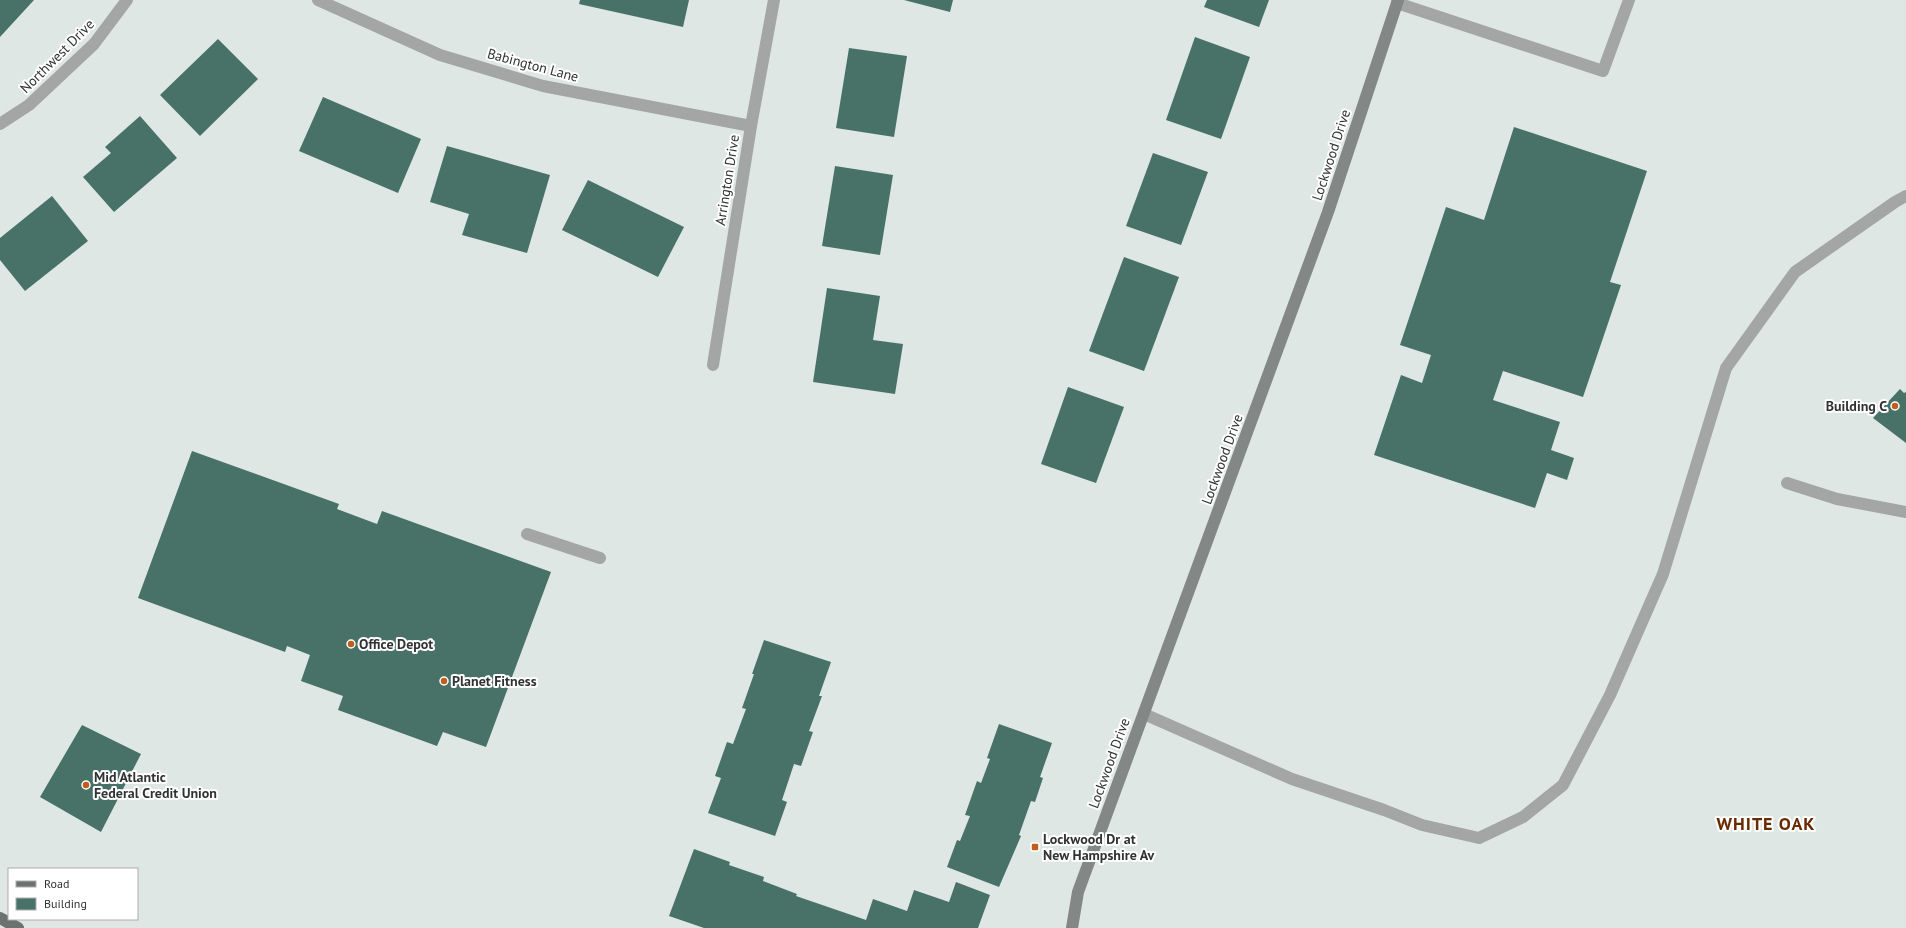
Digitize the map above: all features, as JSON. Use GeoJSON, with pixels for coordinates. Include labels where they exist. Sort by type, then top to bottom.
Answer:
{"type":"FeatureCollection","features":[{"type":"Feature","properties":{"kind":"main road"},"geometry":{"type":"LineString","coordinates":[[0,918],[18,928]]}},
{"type":"Feature","properties":{"kind":"street","name":"Northwest Drive"},"geometry":{"type":"LineString","coordinates":[[0,124],[29,104],[94,44],[127,0]]}},
{"type":"Feature","properties":{"kind":"street","name":"Babington Lane"},"geometry":{"type":"LineString","coordinates":[[318,0],[440,55],[543,86],[751,126]]}},
{"type":"Feature","properties":{"kind":"street","name":"Arrington Drive"},"geometry":{"type":"LineString","coordinates":[[713,365],[751,126],[774,0]]}},
{"type":"Feature","properties":{"kind":"street"},"geometry":{"type":"LineString","coordinates":[[1398,2],[1602,71],[1629,0]]}},
{"type":"Feature","properties":{"kind":"street","name":"Lockwood Drive"},"geometry":{"type":"LineString","coordinates":[[1072,928],[1078,892],[1328,212],[1398,2]]}},
{"type":"Feature","properties":{"kind":"street"},"geometry":{"type":"LineString","coordinates":[[1144,714],[1292,779],[1384,810],[1422,826],[1479,838],[1523,817],[1563,785],[1610,695],[1663,574],[1726,368],[1795,272],[1895,202],[1906,196]]}},
{"type":"Feature","properties":{"kind":"street"},"geometry":{"type":"LineString","coordinates":[[1788,483],[1837,499],[1906,512]]}},
{"type":"Feature","properties":{"kind":"street"},"geometry":{"type":"LineString","coordinates":[[527,534],[600,558]]}},
{"type":"Feature","properties":{"kind":"building"},"geometry":{"type":"Polygon","coordinates":[[[0,0],[34,0],[0,37],[0,0]]]}},
{"type":"Feature","properties":{"kind":"building"},"geometry":{"type":"Polygon","coordinates":[[[580,0],[689,0],[683,27],[579,4],[580,0]]]}},
{"type":"Feature","properties":{"kind":"building"},"geometry":{"type":"Polygon","coordinates":[[[904,0],[953,0],[950,12],[904,0]]]}},
{"type":"Feature","properties":{"kind":"building"},"geometry":{"type":"Polygon","coordinates":[[[1207,0],[1269,0],[1259,27],[1204,7],[1207,0]]]}},
{"type":"Feature","properties":{"kind":"building"},"geometry":{"type":"Polygon","coordinates":[[[1195,37],[1250,57],[1221,139],[1166,120],[1195,37]]]}},
{"type":"Feature","properties":{"kind":"building"},"geometry":{"type":"Polygon","coordinates":[[[218,39],[258,79],[200,136],[160,95],[218,39]]]}},
{"type":"Feature","properties":{"kind":"building"},"geometry":{"type":"Polygon","coordinates":[[[849,48],[907,56],[894,137],[836,128],[849,48]]]}},
{"type":"Feature","properties":{"kind":"building"},"geometry":{"type":"Polygon","coordinates":[[[323,97],[421,139],[398,193],[299,151],[323,97]]]}},
{"type":"Feature","properties":{"kind":"building"},"geometry":{"type":"Polygon","coordinates":[[[140,116],[177,158],[114,212],[83,177],[111,153],[105,147],[140,116]]]}},
{"type":"Feature","properties":{"kind":"building"},"geometry":{"type":"Polygon","coordinates":[[[1514,127],[1647,171],[1610,282],[1621,285],[1583,397],[1503,371],[1493,400],[1560,422],[1551,450],[1574,458],[1567,480],[1547,473],[1535,508],[1374,455],[1401,375],[1422,383],[1431,355],[1400,345],[1446,207],[1484,220],[1514,127]]]}},
{"type":"Feature","properties":{"kind":"building"},"geometry":{"type":"Polygon","coordinates":[[[447,146],[550,175],[527,253],[462,235],[469,214],[430,202],[447,146]]]}},
{"type":"Feature","properties":{"kind":"building"},"geometry":{"type":"Polygon","coordinates":[[[1153,153],[1208,172],[1181,245],[1126,226],[1153,153]]]}},
{"type":"Feature","properties":{"kind":"building"},"geometry":{"type":"Polygon","coordinates":[[[835,166],[893,175],[880,255],[822,246],[835,166]]]}},
{"type":"Feature","properties":{"kind":"building"},"geometry":{"type":"Polygon","coordinates":[[[588,180],[684,227],[658,277],[562,230],[588,180]]]}},
{"type":"Feature","properties":{"kind":"building"},"geometry":{"type":"Polygon","coordinates":[[[52,196],[88,241],[25,291],[0,260],[0,238],[52,196]]]}},
{"type":"Feature","properties":{"kind":"building"},"geometry":{"type":"Polygon","coordinates":[[[1124,257],[1179,277],[1144,371],[1089,351],[1124,257]]]}},
{"type":"Feature","properties":{"kind":"building"},"geometry":{"type":"Polygon","coordinates":[[[827,288],[880,296],[873,340],[903,344],[895,394],[813,382],[827,288]]]}},
{"type":"Feature","properties":{"kind":"building"},"geometry":{"type":"Polygon","coordinates":[[[1068,387],[1124,407],[1096,483],[1041,464],[1068,387]]]}},
{"type":"Feature","properties":{"kind":"building","name":"Building C"},"geometry":{"type":"Polygon","coordinates":[[[1900,389],[1904,393],[1906,392],[1906,443],[1873,418],[1900,389]]]}},
{"type":"Feature","properties":{"kind":"building"},"geometry":{"type":"Polygon","coordinates":[[[192,451],[339,504],[337,509],[377,524],[382,511],[551,572],[486,747],[443,732],[437,746],[338,710],[343,696],[301,681],[310,655],[287,646],[285,652],[138,598],[192,451]]]}},
{"type":"Feature","properties":{"kind":"building"},"geometry":{"type":"Polygon","coordinates":[[[764,640],[831,662],[819,696],[822,696],[809,731],[813,732],[801,766],[794,764],[782,800],[787,802],[775,836],[708,813],[721,778],[715,776],[727,742],[733,744],[746,709],[742,708],[764,640]]]}},
{"type":"Feature","properties":{"kind":"building"},"geometry":{"type":"Polygon","coordinates":[[[999,724],[1052,743],[1040,777],[1043,778],[1035,802],[1031,801],[1019,835],[1021,836],[999,887],[947,867],[957,840],[960,841],[970,816],[965,815],[977,781],[981,783],[990,759],[987,758],[999,724]]]}},
{"type":"Feature","properties":{"kind":"building"},"geometry":{"type":"Polygon","coordinates":[[[82,725],[141,754],[101,832],[40,797],[82,725]]]}},
{"type":"Feature","properties":{"kind":"building"},"geometry":{"type":"Polygon","coordinates":[[[694,849],[730,862],[729,865],[764,877],[763,881],[797,894],[796,896],[866,920],[873,899],[907,911],[914,890],[949,902],[956,882],[990,895],[978,928],[704,928],[669,916],[694,849]]]}},
{"type":"Feature","properties":{"kind":"place","name":"Building C"},"geometry":{"type":"Point","coordinates":[1895,406]}},
{"type":"Feature","properties":{"kind":"place","name":"Office Depot"},"geometry":{"type":"Point","coordinates":[351,644]}},
{"type":"Feature","properties":{"kind":"place","name":"Planet Fitness"},"geometry":{"type":"Point","coordinates":[444,681]}},
{"type":"Feature","properties":{"kind":"place","name":"Mid Atlantic Federal Credit Union"},"geometry":{"type":"Point","coordinates":[86,785]}},
{"type":"Feature","properties":{"kind":"place","name":"Lockwood Dr at New Hampshire Av"},"geometry":{"type":"Point","coordinates":[1035,847]}},
{"type":"Feature","properties":{"kind":"district","name":"WHITE OAK"},"geometry":{"type":"Point","coordinates":[1766,823]}}]}
